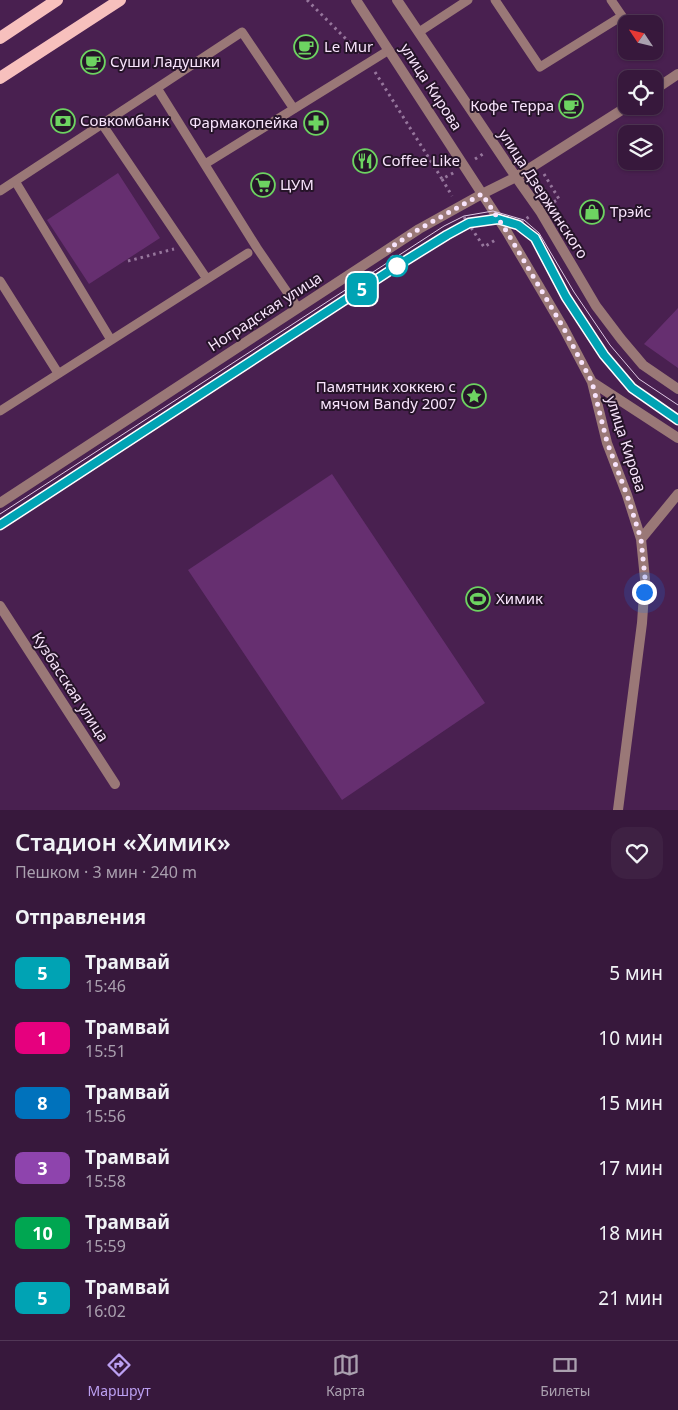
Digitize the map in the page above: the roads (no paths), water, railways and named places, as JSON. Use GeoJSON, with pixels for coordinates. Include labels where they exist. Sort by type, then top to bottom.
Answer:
{"type":"FeatureCollection","features":[{"type":"Feature","properties":{"kind":"main road"},"geometry":{"type":"LineString","coordinates":[[0,38],[57,0]]}},
{"type":"Feature","properties":{"kind":"main road"},"geometry":{"type":"LineString","coordinates":[[0,78],[120,0]]}},
{"type":"Feature","properties":{"kind":"street","name":"улица Кирова"},"geometry":{"type":"LineString","coordinates":[[356,0],[507,232],[563,327],[592,382],[607,442],[641,539],[645,578],[643,614],[618,810]]}},
{"type":"Feature","properties":{"kind":"street","name":"улица Дзержинского"},"geometry":{"type":"LineString","coordinates":[[398,0],[540,211],[596,306],[643,365],[678,389]]}},
{"type":"Feature","properties":{"kind":"street"},"geometry":{"type":"LineString","coordinates":[[663,84],[678,74]]}},
{"type":"Feature","properties":{"kind":"street","name":"Ноградская улица"},"geometry":{"type":"LineString","coordinates":[[0,503],[419,229],[482,194],[516,178],[618,112]]}},
{"type":"Feature","properties":{"kind":"street"},"geometry":{"type":"LineString","coordinates":[[592,382],[678,438]]}},
{"type":"Feature","properties":{"kind":"street"},"geometry":{"type":"LineString","coordinates":[[641,539],[678,494]]}},
{"type":"Feature","properties":{"kind":"street","name":"Кузбасская улица"},"geometry":{"type":"LineString","coordinates":[[0,606],[115,784]]}},
{"type":"Feature","properties":{"kind":"lane"},"geometry":{"type":"LineString","coordinates":[[419,32],[468,0]]}},
{"type":"Feature","properties":{"kind":"lane"},"geometry":{"type":"LineString","coordinates":[[495,0],[540,67],[622,16],[611,0]]}},
{"type":"Feature","properties":{"kind":"lane"},"geometry":{"type":"LineString","coordinates":[[0,191],[242,32],[294,109]]}},
{"type":"Feature","properties":{"kind":"lane"},"geometry":{"type":"LineString","coordinates":[[205,164],[389,50]]}},
{"type":"Feature","properties":{"kind":"lane"},"geometry":{"type":"LineString","coordinates":[[157,88],[256,248],[298,308]]}},
{"type":"Feature","properties":{"kind":"lane"},"geometry":{"type":"LineString","coordinates":[[102,124],[208,279]]}},
{"type":"Feature","properties":{"kind":"lane"},"geometry":{"type":"LineString","coordinates":[[15,181],[111,340]]}},
{"type":"Feature","properties":{"kind":"lane"},"geometry":{"type":"LineString","coordinates":[[0,411],[248,253]]}},
{"type":"Feature","properties":{"kind":"lane"},"geometry":{"type":"LineString","coordinates":[[0,281],[58,373]]}},
{"type":"Feature","properties":{"kind":"tram line"},"geometry":{"type":"LineString","coordinates":[[0,514],[444,226],[464,216],[493,211],[524,220],[539,233],[574,292],[610,345],[639,379],[678,405]]}},
{"type":"Feature","properties":{"kind":"tram line"},"geometry":{"type":"LineString","coordinates":[[0,525],[397,266],[469,223],[498,219],[518,225],[535,238],[566,297],[604,355],[632,388],[678,420]]}},
{"type":"Feature","properties":{"kind":"tram line","name":"5"},"geometry":{"type":"LineString","coordinates":[[0,525],[397,266],[469,223],[498,219],[518,225],[535,238],[566,297],[604,355],[632,388],[678,420]]}},
{"type":"Feature","properties":{"kind":"place","name":"Le Mur"},"geometry":{"type":"Point","coordinates":[306,47]}},
{"type":"Feature","properties":{"kind":"place","name":"Суши Ладушки"},"geometry":{"type":"Point","coordinates":[93,62]}},
{"type":"Feature","properties":{"kind":"place","name":"Кофе Терра"},"geometry":{"type":"Point","coordinates":[571,106]}},
{"type":"Feature","properties":{"kind":"place","name":"Совкомбанк"},"geometry":{"type":"Point","coordinates":[63,121]}},
{"type":"Feature","properties":{"kind":"place","name":"Фармакопейка"},"geometry":{"type":"Point","coordinates":[316,123]}},
{"type":"Feature","properties":{"kind":"place","name":"Coffee Like"},"geometry":{"type":"Point","coordinates":[365,161]}},
{"type":"Feature","properties":{"kind":"place","name":"ЦУМ"},"geometry":{"type":"Point","coordinates":[263,185]}},
{"type":"Feature","properties":{"kind":"place","name":"Трэйс"},"geometry":{"type":"Point","coordinates":[592,212]}},
{"type":"Feature","properties":{"kind":"place","name":"Памятник хоккею с мячом Bandy 2007"},"geometry":{"type":"Point","coordinates":[474,396]}},
{"type":"Feature","properties":{"kind":"place","name":"Химик"},"geometry":{"type":"Point","coordinates":[478,599]}}]}
